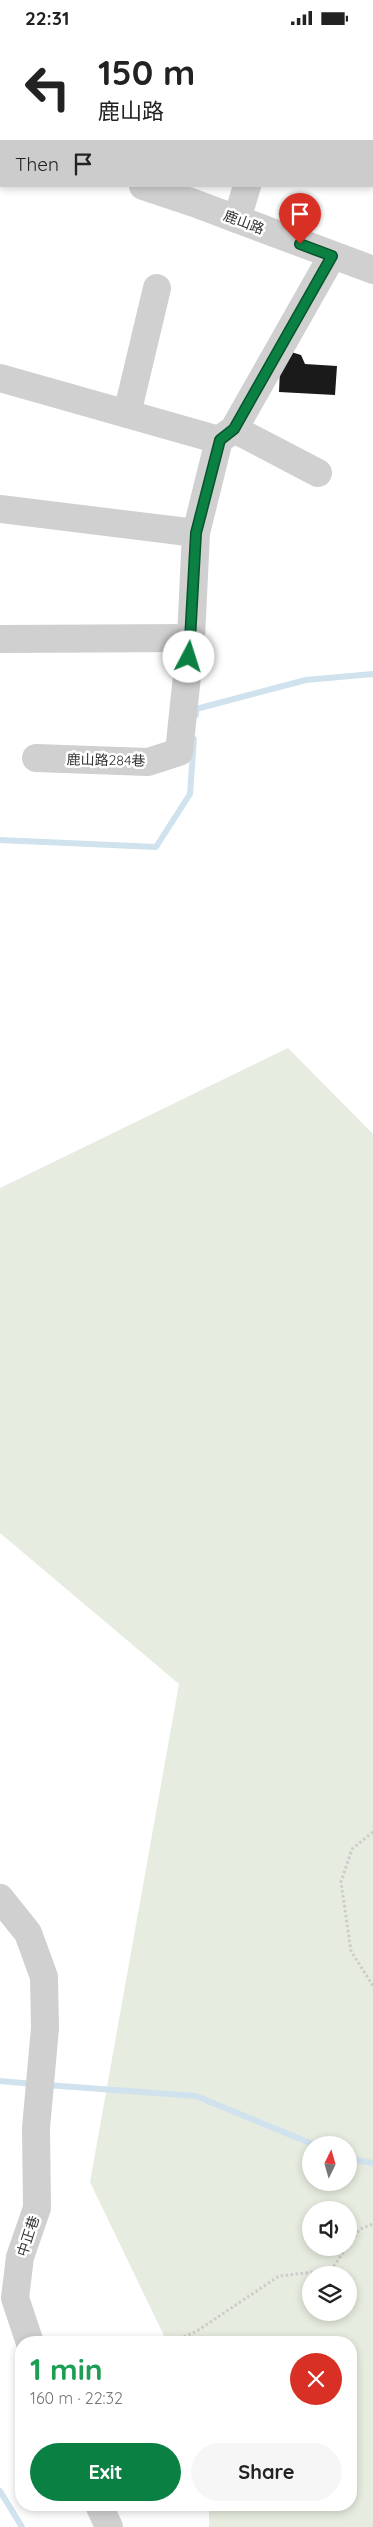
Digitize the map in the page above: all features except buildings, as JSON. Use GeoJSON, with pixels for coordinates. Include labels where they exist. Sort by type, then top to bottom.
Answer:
{"type":"FeatureCollection","features":[{"type":"Feature","properties":{"kind":"street","name":"鹿山路"},"geometry":{"type":"LineString","coordinates":[[146,187],[237,219],[373,271]]}},
{"type":"Feature","properties":{"kind":"street"},"geometry":{"type":"LineString","coordinates":[[237,219],[247,187]]}},
{"type":"Feature","properties":{"kind":"street","name":"鹿山路284巷"},"geometry":{"type":"LineString","coordinates":[[36,758],[148,762],[179,752],[191,638],[196,533],[226,435],[332,256]]}},
{"type":"Feature","properties":{"kind":"street"},"geometry":{"type":"LineString","coordinates":[[127,414],[157,288]]}},
{"type":"Feature","properties":{"kind":"street"},"geometry":{"type":"LineString","coordinates":[[0,378],[127,414],[226,435],[318,473]]}},
{"type":"Feature","properties":{"kind":"street"},"geometry":{"type":"LineString","coordinates":[[0,509],[196,533]]}},
{"type":"Feature","properties":{"kind":"street"},"geometry":{"type":"LineString","coordinates":[[0,639],[191,638]]}},
{"type":"Feature","properties":{"kind":"street","name":"中正巷"},"geometry":{"type":"LineString","coordinates":[[0,1898],[28,1933],[44,1977],[45,2028],[36,2128],[37,2207],[20,2257],[15,2298],[28,2336]]}},
{"type":"Feature","properties":{"kind":"street"},"geometry":{"type":"LineString","coordinates":[[102,2511],[109,2527]]}},
{"type":"Feature","properties":{"kind":"path"},"geometry":{"type":"LineString","coordinates":[[373,1832],[352,1849],[341,1882],[351,1951],[373,1986]]}},
{"type":"Feature","properties":{"kind":"path"},"geometry":{"type":"LineString","coordinates":[[357,2233],[360,2229],[373,2224]]}},
{"type":"Feature","properties":{"kind":"path"},"geometry":{"type":"LineString","coordinates":[[186,2336],[197,2331],[279,2276],[331,2270],[341,2256]]}},
{"type":"Feature","properties":{"kind":"shaded area"},"geometry":{"type":"Polygon","coordinates":[[[288,1048],[373,1134],[373,2527],[209,2527],[209,2511],[357,2511],[357,2336],[164,2336],[90,2182],[179,1684],[0,1533],[0,1188],[288,1048]]]}},
{"type":"Feature","properties":{"kind":"waterway"},"geometry":{"type":"LineString","coordinates":[[196,715],[196,709],[306,680],[373,674]]}},
{"type":"Feature","properties":{"kind":"waterway"},"geometry":{"type":"LineString","coordinates":[[0,840],[156,847],[190,794],[194,739]]}},
{"type":"Feature","properties":{"kind":"waterway"},"geometry":{"type":"LineString","coordinates":[[0,2081],[34,2084]]}},
{"type":"Feature","properties":{"kind":"waterway"},"geometry":{"type":"LineString","coordinates":[[47,2085],[196,2096],[302,2140]]}},
{"type":"Feature","properties":{"kind":"waterway"},"geometry":{"type":"LineString","coordinates":[[358,2160],[373,2163]]}},
{"type":"Feature","properties":{"kind":"waterway"},"geometry":{"type":"LineString","coordinates":[[0,2491],[22,2527]]}},
{"type":"Feature","properties":{"kind":"route"},"geometry":{"type":"LineString","coordinates":[[189,657],[196,533],[220,440],[234,429],[332,256],[300,244]]}}]}
